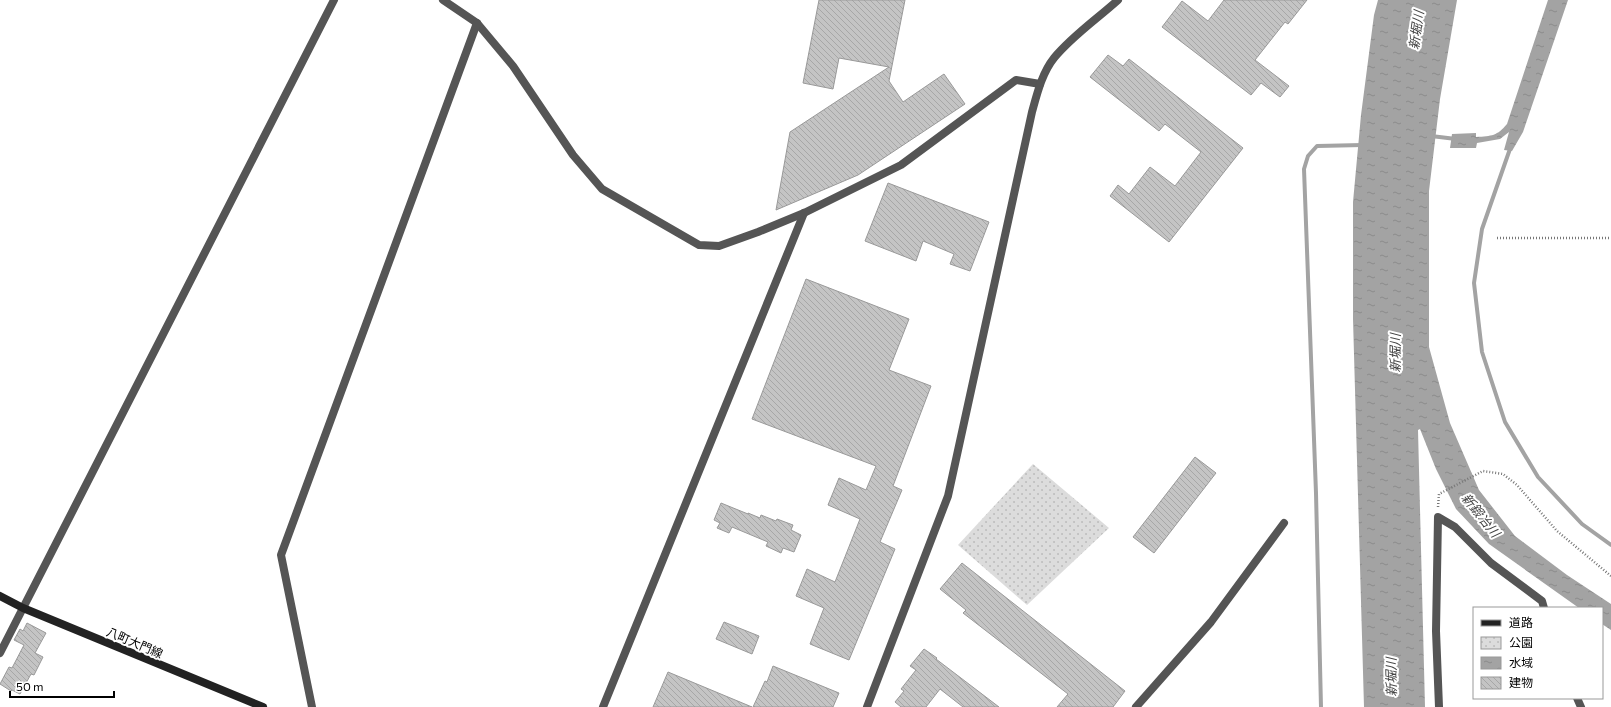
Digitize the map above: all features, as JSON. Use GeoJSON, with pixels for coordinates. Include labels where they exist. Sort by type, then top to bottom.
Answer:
{"type":"FeatureCollection","features":[{"type":"Feature","properties":{"kind":"main road","name":"八町大門線"},"geometry":{"type":"LineString","coordinates":[[0,596],[23,608],[263,707]]}},
{"type":"Feature","properties":{"kind":"street"},"geometry":{"type":"LineString","coordinates":[[0,653],[334,0]]}},
{"type":"Feature","properties":{"kind":"street"},"geometry":{"type":"LineString","coordinates":[[443,0],[477,23],[513,66],[573,155],[602,189],[699,245],[719,246],[804,213],[901,165],[1016,80],[1040,84]]}},
{"type":"Feature","properties":{"kind":"street"},"geometry":{"type":"LineString","coordinates":[[866,707],[948,496],[1032,112],[1040,84],[1053,59],[1071,41],[1118,0]]}},
{"type":"Feature","properties":{"kind":"street"},"geometry":{"type":"LineString","coordinates":[[312,707],[281,555],[477,23]]}},
{"type":"Feature","properties":{"kind":"street"},"geometry":{"type":"LineString","coordinates":[[603,707],[804,213]]}},
{"type":"Feature","properties":{"kind":"street"},"geometry":{"type":"LineString","coordinates":[[1439,707],[1436,631],[1438,517],[1455,527],[1491,563],[1542,601],[1544,607]]}},
{"type":"Feature","properties":{"kind":"street"},"geometry":{"type":"LineString","coordinates":[[1136,707],[1210,622],[1284,523]]}},
{"type":"Feature","properties":{"kind":"path"},"geometry":{"type":"LineString","coordinates":[[1497,238],[1611,238]]}},
{"type":"Feature","properties":{"kind":"path"},"geometry":{"type":"LineString","coordinates":[[1438,517],[1439,494],[1483,471],[1503,474],[1517,485],[1557,531],[1611,576]]}},
{"type":"Feature","properties":{"kind":"green space"},"geometry":{"type":"Polygon","coordinates":[[[1033,464],[1109,528],[1027,605],[958,545],[1033,464]]]}},
{"type":"Feature","properties":{"kind":"water"},"geometry":{"type":"Polygon","coordinates":[[[1378,0],[1457,0],[1440,99],[1429,191],[1429,347],[1450,423],[1479,490],[1515,536],[1567,575],[1611,604],[1611,630],[1603,625],[1603,607],[1578,607],[1489,544],[1456,509],[1436,469],[1420,429],[1418,430],[1425,707],[1364,707],[1353,319],[1353,202],[1361,115],[1374,15],[1378,0]]]}},
{"type":"Feature","properties":{"kind":"water"},"geometry":{"type":"Polygon","coordinates":[[[1548,0],[1568,0],[1523,132],[1512,151],[1504,150],[1509,132],[1500,139],[1477,143],[1476,148],[1450,148],[1452,134],[1476,133],[1476,137],[1490,136],[1500,131],[1507,124],[1548,0]]]}},
{"type":"Feature","properties":{"kind":"building"},"geometry":{"type":"Polygon","coordinates":[[[819,0],[905,0],[889,81],[903,102],[944,74],[965,104],[858,175],[776,210],[790,132],[889,67],[839,58],[833,89],[803,83],[819,0]]]}},
{"type":"Feature","properties":{"kind":"building"},"geometry":{"type":"Polygon","coordinates":[[[1224,0],[1307,0],[1288,24],[1285,22],[1255,60],[1289,86],[1280,97],[1261,83],[1251,95],[1162,27],[1182,1],[1208,21],[1224,0]]]}},
{"type":"Feature","properties":{"kind":"building"},"geometry":{"type":"Polygon","coordinates":[[[1108,55],[1123,66],[1129,59],[1243,148],[1169,242],[1110,196],[1118,185],[1129,194],[1150,167],[1175,186],[1201,152],[1165,124],[1159,131],[1090,77],[1108,55]]]}},
{"type":"Feature","properties":{"kind":"building"},"geometry":{"type":"Polygon","coordinates":[[[888,183],[989,222],[970,271],[950,264],[954,254],[923,241],[916,261],[865,241],[888,183]]]}},
{"type":"Feature","properties":{"kind":"building"},"geometry":{"type":"Polygon","coordinates":[[[806,279],[909,319],[889,370],[931,386],[893,486],[902,490],[880,542],[895,549],[849,660],[810,644],[824,608],[796,596],[807,569],[835,582],[860,519],[828,505],[839,478],[866,490],[876,466],[752,419],[806,279]]]}},
{"type":"Feature","properties":{"kind":"building"},"geometry":{"type":"Polygon","coordinates":[[[1195,457],[1216,473],[1154,553],[1133,537],[1195,457]]]}},
{"type":"Feature","properties":{"kind":"building"},"geometry":{"type":"Polygon","coordinates":[[[721,503],[760,518],[761,515],[776,521],[777,519],[793,525],[791,530],[801,535],[794,552],[783,548],[781,553],[766,546],[768,542],[732,527],[729,533],[717,528],[720,523],[714,520],[721,503]]]}},
{"type":"Feature","properties":{"kind":"building"},"geometry":{"type":"Polygon","coordinates":[[[962,563],[1125,691],[1113,707],[1057,707],[1068,694],[963,613],[966,610],[940,589],[962,563]]]}},
{"type":"Feature","properties":{"kind":"building"},"geometry":{"type":"Polygon","coordinates":[[[724,622],[759,636],[752,654],[716,639],[724,622]]]}},
{"type":"Feature","properties":{"kind":"building"},"geometry":{"type":"Polygon","coordinates":[[[27,623],[46,633],[35,653],[43,657],[34,675],[31,674],[20,694],[12,690],[11,691],[0,684],[9,667],[12,668],[24,645],[14,640],[20,629],[23,631],[27,623]]]}},
{"type":"Feature","properties":{"kind":"building"},"geometry":{"type":"Polygon","coordinates":[[[924,649],[999,707],[963,707],[940,689],[926,707],[901,707],[895,702],[904,691],[901,689],[916,670],[910,666],[924,649]]]}},
{"type":"Feature","properties":{"kind":"building"},"geometry":{"type":"Polygon","coordinates":[[[773,666],[839,693],[833,707],[753,707],[765,681],[767,682],[773,666]]]}},
{"type":"Feature","properties":{"kind":"building"},"geometry":{"type":"Polygon","coordinates":[[[668,672],[752,707],[653,707],[668,672]]]}},
{"type":"Feature","properties":{"kind":"waterway"},"geometry":{"type":"LineString","coordinates":[[1431,136],[1456,139]]}},
{"type":"Feature","properties":{"kind":"waterway"},"geometry":{"type":"LineString","coordinates":[[1321,707],[1316,493],[1304,169],[1308,156],[1317,146],[1363,145]]}},
{"type":"Feature","properties":{"kind":"waterway"},"geometry":{"type":"LineString","coordinates":[[1511,146],[1482,229],[1474,283],[1482,352],[1505,422],[1538,477],[1582,524],[1611,545]]}},
{"type":"Feature","properties":{"kind":"water label","name":"新堀川"},"geometry":{"type":"Point","coordinates":[1416,30]}},
{"type":"Feature","properties":{"kind":"water label","name":"新堀川"},"geometry":{"type":"Point","coordinates":[1395,353]}},
{"type":"Feature","properties":{"kind":"water label","name":"新鍛冶川"},"geometry":{"type":"Point","coordinates":[1481,515]}},
{"type":"Feature","properties":{"kind":"water label","name":"新堀川"},"geometry":{"type":"Point","coordinates":[1391,677]}}]}
